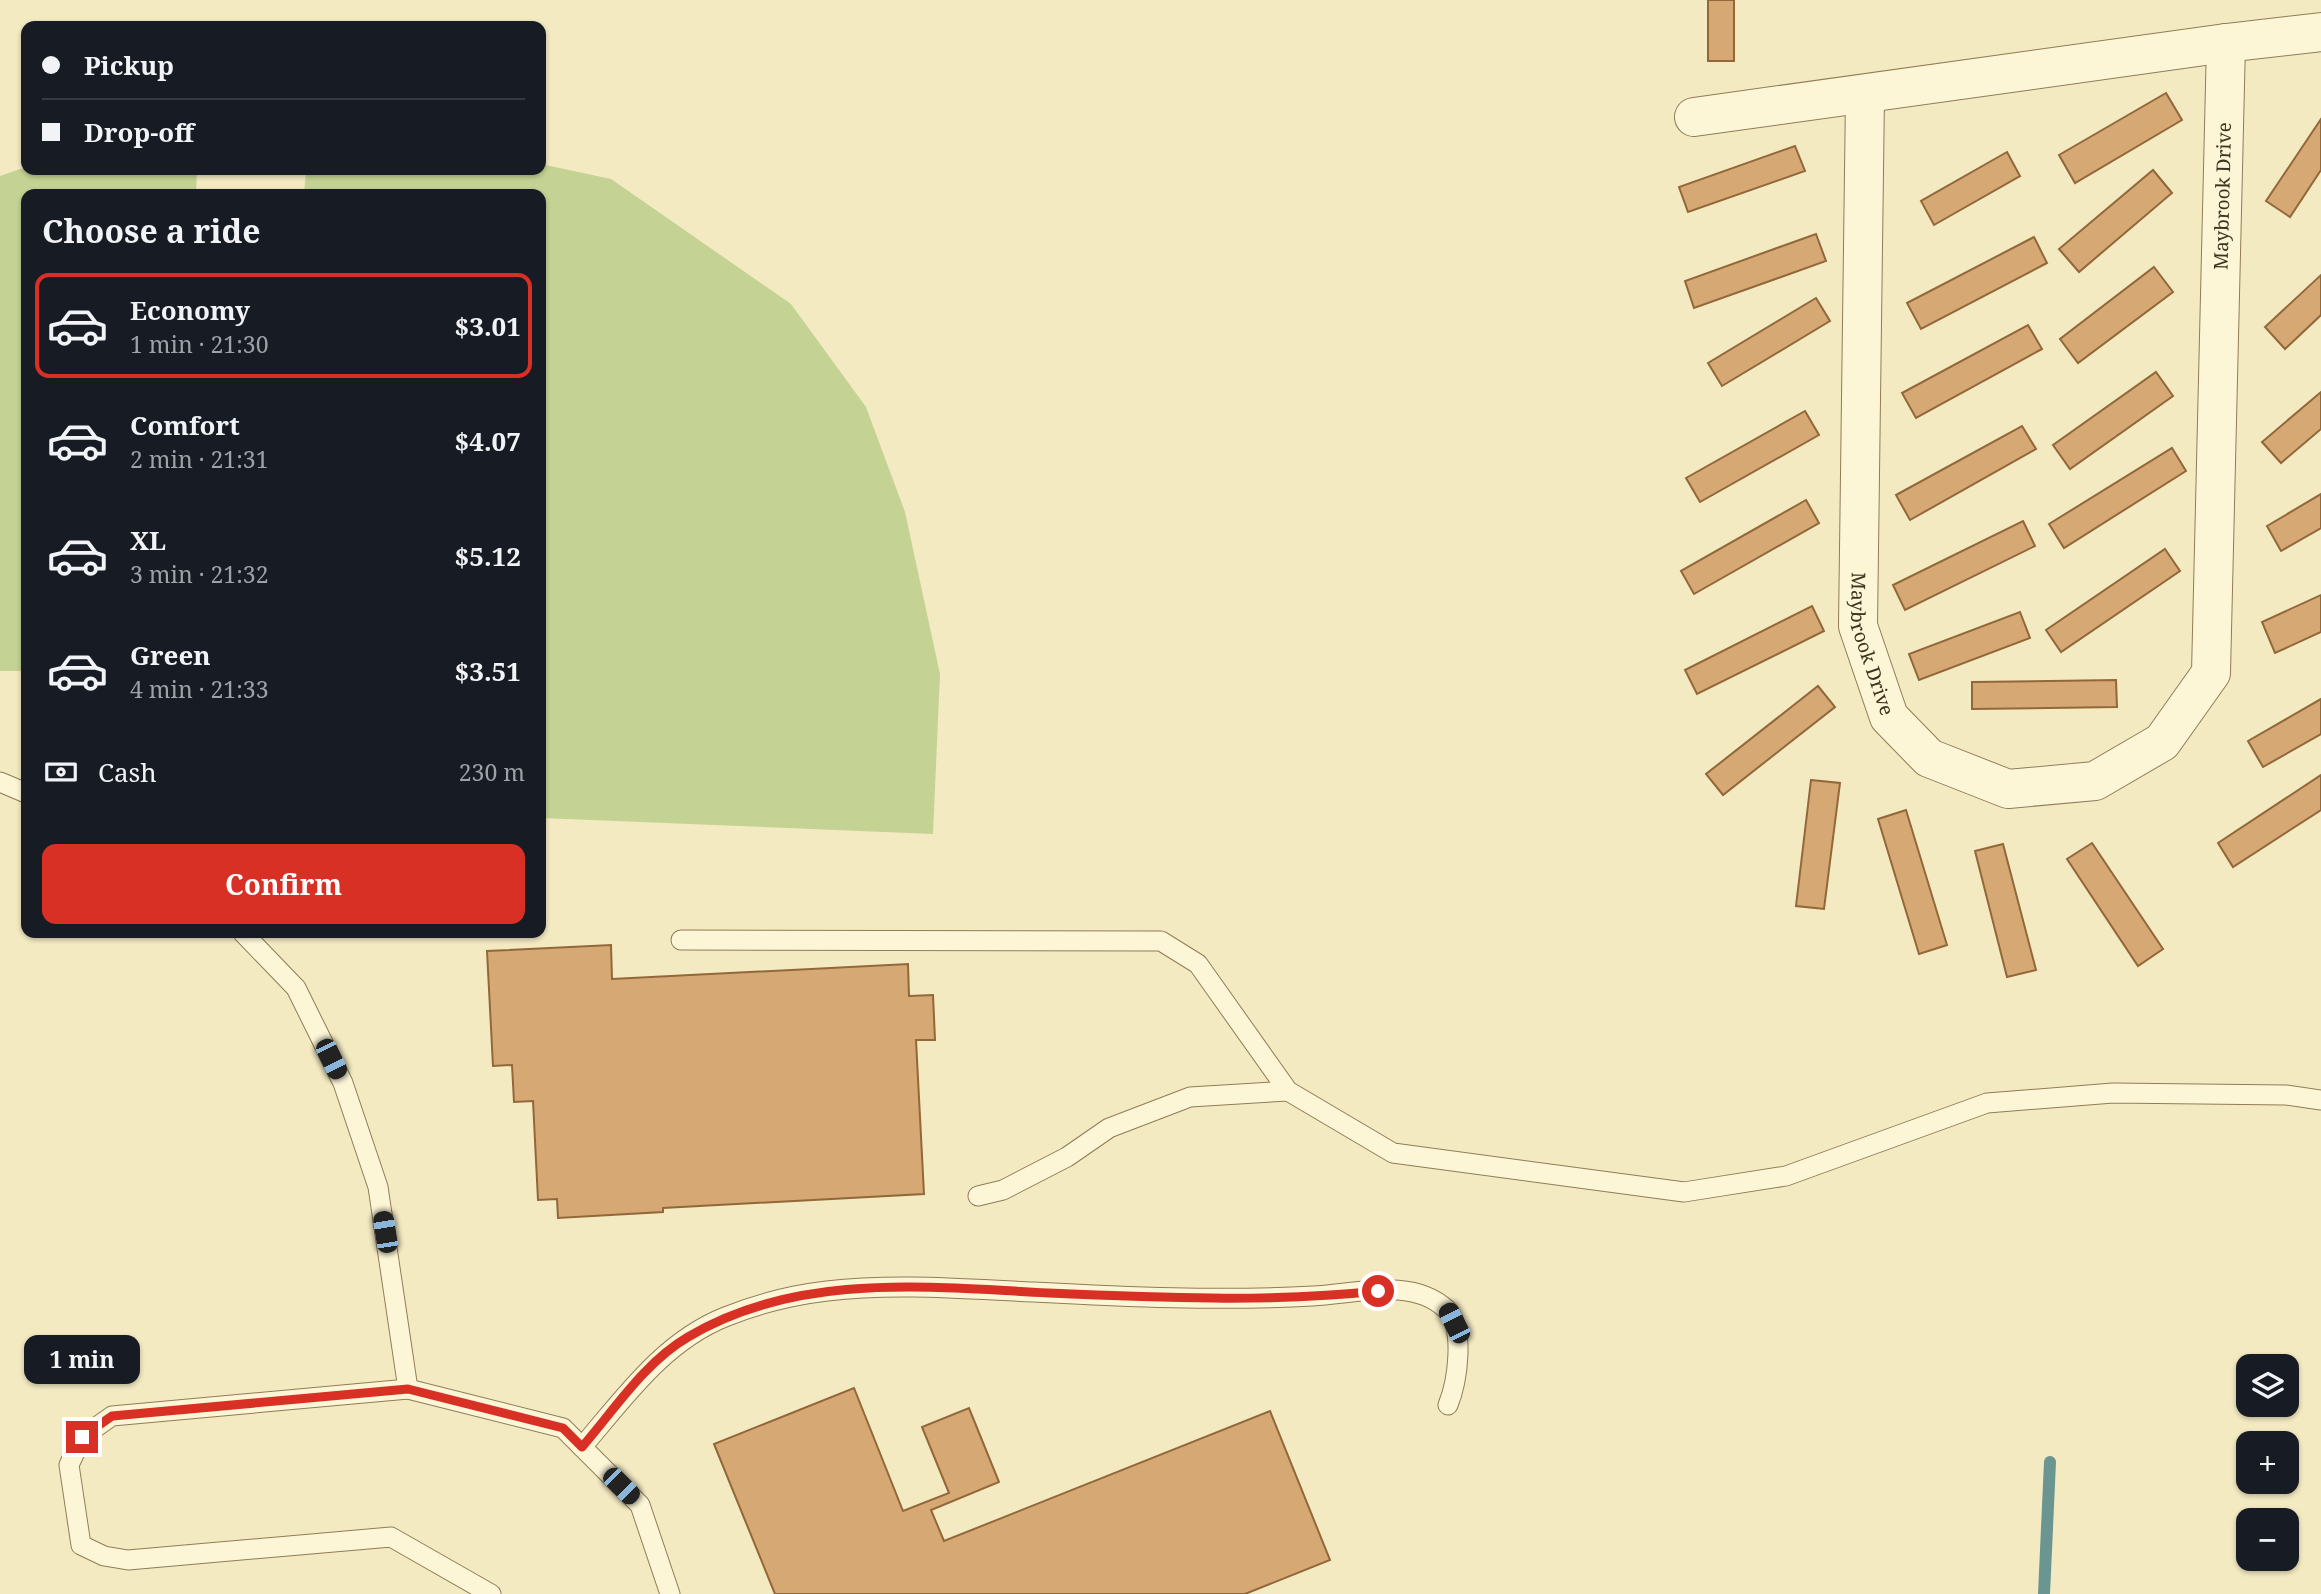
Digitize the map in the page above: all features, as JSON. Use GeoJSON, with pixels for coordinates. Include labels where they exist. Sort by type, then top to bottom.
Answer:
{"type":"FeatureCollection","features":[{"type":"Feature","properties":{"kind":"street"},"geometry":{"type":"LineString","coordinates":[[1695,117],[2321,32]]}},
{"type":"Feature","properties":{"kind":"street","name":"Maybrook Drive"},"geometry":{"type":"LineString","coordinates":[[1865,95],[1858,626],[1889,718],[1929,758],[2008,789],[2095,781],[2162,742],[2211,673],[2226,43]]}},
{"type":"Feature","properties":{"kind":"lane"},"geometry":{"type":"LineString","coordinates":[[0,782],[21,791]]}},
{"type":"Feature","properties":{"kind":"lane"},"geometry":{"type":"LineString","coordinates":[[248,938],[296,988],[343,1083],[378,1187],[408,1389]]}},
{"type":"Feature","properties":{"kind":"lane"},"geometry":{"type":"LineString","coordinates":[[681,940],[1161,941],[1198,964],[1288,1091],[1393,1153],[1684,1192],[1786,1176],[1987,1103],[2113,1093],[2286,1096],[2321,1100]]}},
{"type":"Feature","properties":{"kind":"lane"},"geometry":{"type":"LineString","coordinates":[[978,1196],[1003,1190],[1067,1157],[1109,1128],[1190,1097],[1288,1091]]}},
{"type":"Feature","properties":{"kind":"lane"},"geometry":{"type":"LineString","coordinates":[[582,1447],[652,1365],[685,1338],[724,1317],[771,1302],[827,1291],[889,1287],[1180,1298],[1278,1298],[1397,1290],[1418,1294],[1448,1310],[1454,1323],[1458,1366],[1448,1405]]}},
{"type":"Feature","properties":{"kind":"lane"},"geometry":{"type":"LineString","coordinates":[[491,1594],[391,1537],[128,1560],[103,1556],[80,1545],[69,1465],[82,1437],[112,1416],[408,1389],[563,1428],[640,1505],[670,1594]]}},
{"type":"Feature","properties":{"kind":"green space"},"geometry":{"type":"Polygon","coordinates":[[[546,165],[611,179],[791,304],[866,407],[905,512],[940,674],[933,834],[546,818],[546,189],[304,189],[306,175],[546,175],[546,165]]]}},
{"type":"Feature","properties":{"kind":"green space"},"geometry":{"type":"Polygon","coordinates":[[[21,169],[21,175],[197,175],[196,189],[21,189],[21,671],[0,671],[0,176],[21,169]]]}},
{"type":"Feature","properties":{"kind":"building"},"geometry":{"type":"Polygon","coordinates":[[[1708,0],[1734,0],[1734,61],[1708,61],[1708,0]]]}},
{"type":"Feature","properties":{"kind":"building"},"geometry":{"type":"Polygon","coordinates":[[[2166,93],[2182,120],[2075,183],[2059,155],[2166,93]]]}},
{"type":"Feature","properties":{"kind":"building"},"geometry":{"type":"Polygon","coordinates":[[[2321,119],[2321,170],[2290,217],[2266,201],[2321,119]]]}},
{"type":"Feature","properties":{"kind":"building"},"geometry":{"type":"Polygon","coordinates":[[[1795,146],[1805,171],[1688,212],[1679,187],[1795,146]]]}},
{"type":"Feature","properties":{"kind":"building"},"geometry":{"type":"Polygon","coordinates":[[[2007,152],[2020,176],[1934,225],[1921,201],[2007,152]]]}},
{"type":"Feature","properties":{"kind":"building"},"geometry":{"type":"Polygon","coordinates":[[[2153,170],[2172,193],[2079,272],[2059,249],[2153,170]]]}},
{"type":"Feature","properties":{"kind":"building"},"geometry":{"type":"Polygon","coordinates":[[[1816,234],[1826,261],[1694,308],[1685,281],[1816,234]]]}},
{"type":"Feature","properties":{"kind":"building"},"geometry":{"type":"Polygon","coordinates":[[[2034,237],[2047,263],[1921,329],[1907,303],[2034,237]]]}},
{"type":"Feature","properties":{"kind":"building"},"geometry":{"type":"Polygon","coordinates":[[[2154,267],[2173,292],[2078,363],[2060,339],[2154,267]]]}},
{"type":"Feature","properties":{"kind":"building"},"geometry":{"type":"Polygon","coordinates":[[[2321,275],[2321,315],[2285,349],[2265,327],[2321,275]]]}},
{"type":"Feature","properties":{"kind":"building"},"geometry":{"type":"Polygon","coordinates":[[[1816,298],[1830,321],[1722,386],[1708,363],[1816,298]]]}},
{"type":"Feature","properties":{"kind":"building"},"geometry":{"type":"Polygon","coordinates":[[[2028,325],[2042,349],[1916,418],[1902,393],[2028,325]]]}},
{"type":"Feature","properties":{"kind":"building"},"geometry":{"type":"Polygon","coordinates":[[[2156,372],[2173,396],[2070,469],[2053,445],[2156,372]]]}},
{"type":"Feature","properties":{"kind":"building"},"geometry":{"type":"Polygon","coordinates":[[[2321,392],[2321,429],[2281,463],[2262,442],[2321,392]]]}},
{"type":"Feature","properties":{"kind":"building"},"geometry":{"type":"Polygon","coordinates":[[[1805,411],[1819,435],[1700,502],[1686,478],[1805,411]]]}},
{"type":"Feature","properties":{"kind":"building"},"geometry":{"type":"Polygon","coordinates":[[[2022,426],[2036,449],[1910,520],[1896,495],[2022,426]]]}},
{"type":"Feature","properties":{"kind":"building"},"geometry":{"type":"Polygon","coordinates":[[[2172,448],[2186,471],[2064,548],[2049,524],[2172,448]]]}},
{"type":"Feature","properties":{"kind":"building"},"geometry":{"type":"Polygon","coordinates":[[[2321,494],[2321,528],[2281,551],[2267,526],[2321,494]]]}},
{"type":"Feature","properties":{"kind":"building"},"geometry":{"type":"Polygon","coordinates":[[[1806,500],[1819,523],[1694,594],[1681,571],[1806,500]]]}},
{"type":"Feature","properties":{"kind":"building"},"geometry":{"type":"Polygon","coordinates":[[[2023,521],[2035,546],[1905,610],[1893,585],[2023,521]]]}},
{"type":"Feature","properties":{"kind":"building"},"geometry":{"type":"Polygon","coordinates":[[[2165,549],[2180,571],[2061,652],[2046,630],[2165,549]]]}},
{"type":"Feature","properties":{"kind":"building"},"geometry":{"type":"Polygon","coordinates":[[[2321,595],[2321,632],[2275,653],[2262,622],[2321,595]]]}},
{"type":"Feature","properties":{"kind":"building"},"geometry":{"type":"Polygon","coordinates":[[[1812,606],[1824,631],[1697,694],[1685,670],[1812,606]]]}},
{"type":"Feature","properties":{"kind":"building"},"geometry":{"type":"Polygon","coordinates":[[[2020,612],[2030,638],[1919,680],[1909,654],[2020,612]]]}},
{"type":"Feature","properties":{"kind":"building"},"geometry":{"type":"Polygon","coordinates":[[[2116,680],[2117,707],[1972,709],[1972,682],[2116,680]]]}},
{"type":"Feature","properties":{"kind":"building"},"geometry":{"type":"Polygon","coordinates":[[[1818,686],[1835,707],[1723,795],[1706,774],[1818,686]]]}},
{"type":"Feature","properties":{"kind":"building"},"geometry":{"type":"Polygon","coordinates":[[[2321,699],[2321,734],[2263,767],[2248,741],[2321,699]]]}},
{"type":"Feature","properties":{"kind":"building"},"geometry":{"type":"Polygon","coordinates":[[[2321,775],[2321,810],[2233,867],[2218,843],[2321,775]]]}},
{"type":"Feature","properties":{"kind":"building"},"geometry":{"type":"Polygon","coordinates":[[[1811,780],[1840,783],[1824,909],[1796,906],[1811,780]]]}},
{"type":"Feature","properties":{"kind":"building"},"geometry":{"type":"Polygon","coordinates":[[[1906,810],[1947,945],[1919,954],[1878,819],[1906,810]]]}},
{"type":"Feature","properties":{"kind":"building"},"geometry":{"type":"Polygon","coordinates":[[[2092,843],[2163,949],[2138,966],[2067,859],[2092,843]]]}},
{"type":"Feature","properties":{"kind":"building"},"geometry":{"type":"Polygon","coordinates":[[[2003,844],[2036,970],[2007,977],[1975,851],[2003,844]]]}},
{"type":"Feature","properties":{"kind":"building"},"geometry":{"type":"Polygon","coordinates":[[[611,945],[612,979],[908,964],[909,996],[933,995],[935,1040],[916,1040],[924,1194],[663,1208],[663,1212],[558,1218],[557,1199],[538,1200],[533,1101],[514,1102],[512,1065],[493,1066],[487,951],[611,945]]]}},
{"type":"Feature","properties":{"kind":"building"},"geometry":{"type":"Polygon","coordinates":[[[854,1388],[903,1511],[949,1493],[922,1427],[969,1408],[999,1482],[931,1510],[944,1541],[1270,1411],[1330,1560],[1245,1594],[775,1594],[714,1444],[854,1388]]]}},
{"type":"Feature","properties":{"kind":"waterway"},"geometry":{"type":"LineString","coordinates":[[2044,1594],[2050,1462]]}},
{"type":"Feature","properties":{"kind":"route"},"geometry":{"type":"LineString","coordinates":[[82,1437],[112,1416],[408,1389],[563,1428],[582,1447],[652,1365],[685,1338],[724,1317],[771,1302],[827,1291],[889,1287],[1180,1298],[1278,1298],[1378,1291]]}}]}
